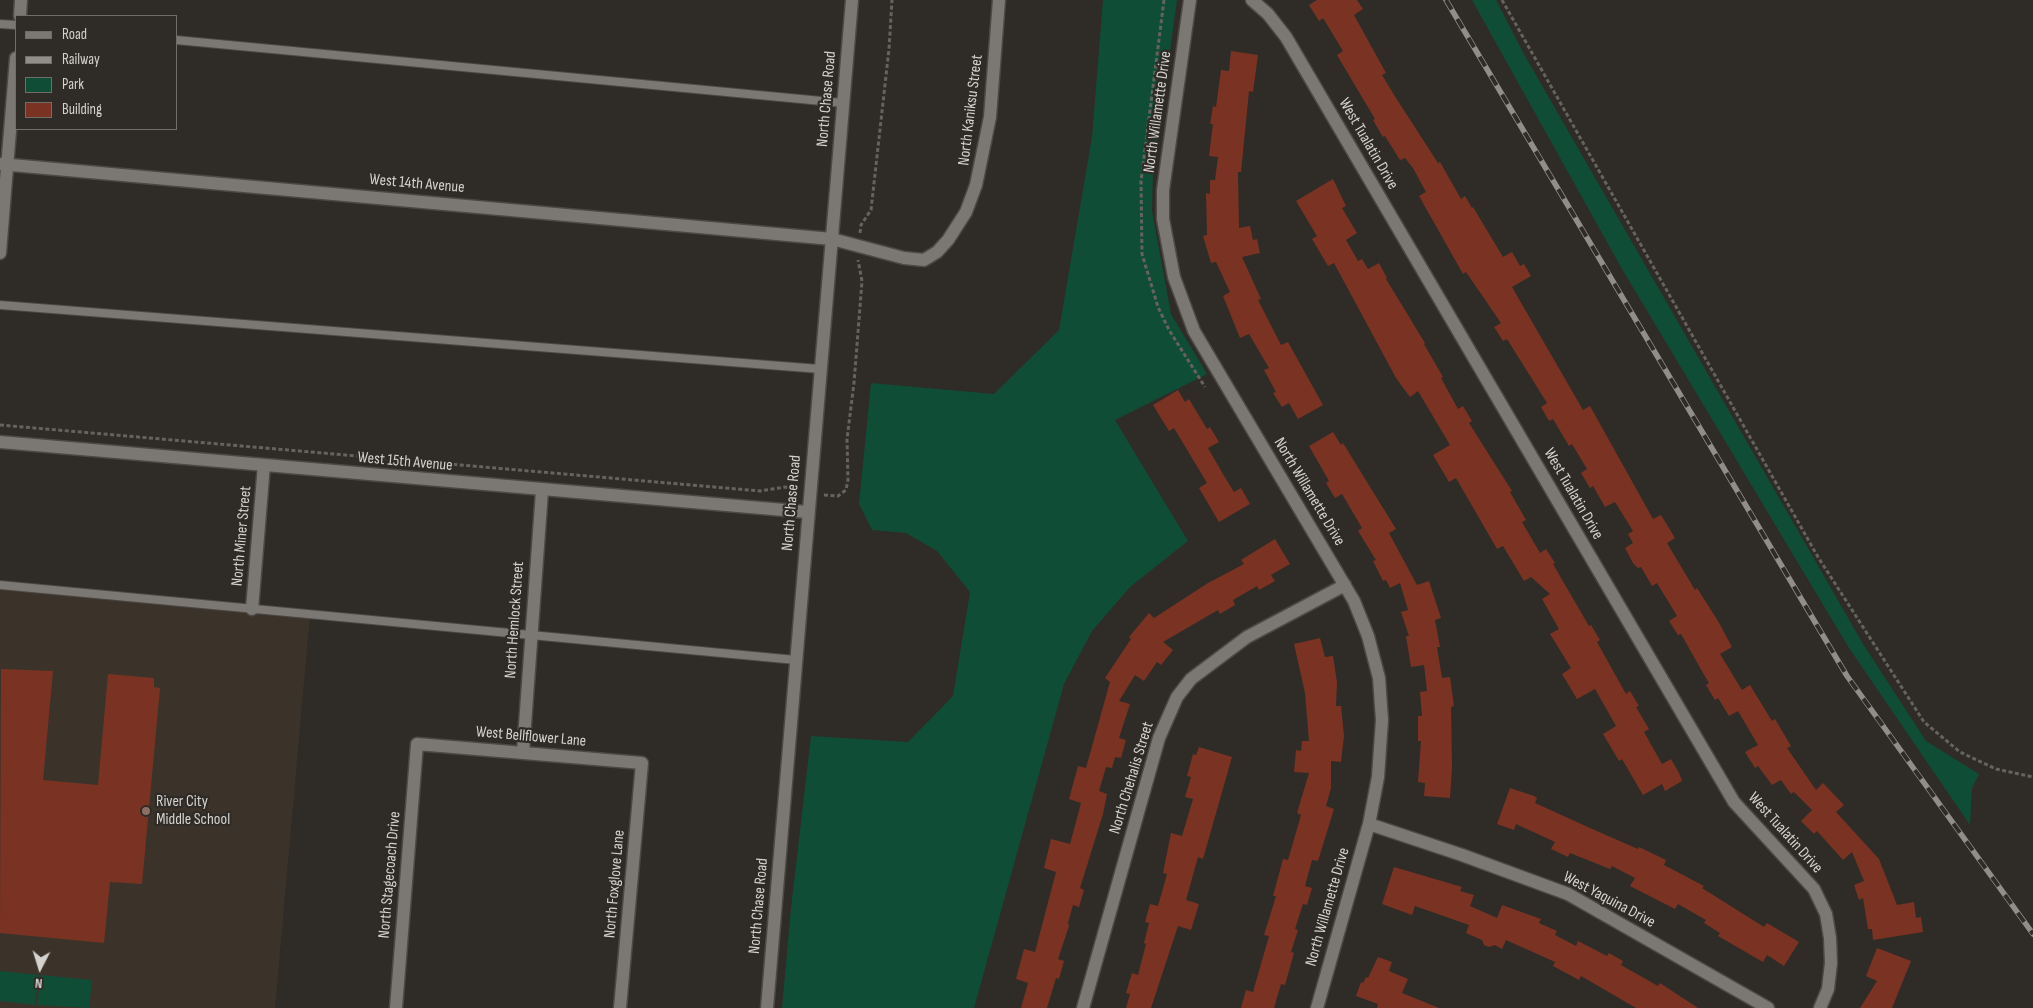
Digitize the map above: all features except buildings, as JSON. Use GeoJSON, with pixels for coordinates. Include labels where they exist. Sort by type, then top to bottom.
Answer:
{"type":"FeatureCollection","features":[{"type":"Feature","properties":{"kind":"street"},"geometry":{"type":"LineString","coordinates":[[20,15],[21,0]]}},
{"type":"Feature","properties":{"kind":"street","name":"North Chase Road"},"geometry":{"type":"LineString","coordinates":[[767,1008],[807,512],[852,0]]}},
{"type":"Feature","properties":{"kind":"street","name":"North Kaniksu Street"},"geometry":{"type":"LineString","coordinates":[[832,239],[916,260],[930,257],[948,240],[966,212],[982,164],[990,117],[999,0]]}},
{"type":"Feature","properties":{"kind":"street","name":"North Willamette Drive"},"geometry":{"type":"LineString","coordinates":[[1190,0],[1163,190],[1163,219],[1174,277],[1194,331],[1354,601],[1368,636],[1380,692],[1382,720],[1378,777],[1368,824],[1317,1008]]}},
{"type":"Feature","properties":{"kind":"street","name":"West Tualatin Drive"},"geometry":{"type":"LineString","coordinates":[[1252,0],[1268,14],[1291,45],[1734,802],[1814,889],[1826,914],[1830,938],[1831,963],[1828,989],[1820,1008]]}},
{"type":"Feature","properties":{"kind":"street"},"geometry":{"type":"LineString","coordinates":[[0,253],[4,164],[15,67]]}},
{"type":"Feature","properties":{"kind":"street","name":"West 14th Avenue"},"geometry":{"type":"LineString","coordinates":[[4,164],[832,239]]}},
{"type":"Feature","properties":{"kind":"street","name":"West 15th Avenue"},"geometry":{"type":"LineString","coordinates":[[0,442],[542,491],[807,512]]}},
{"type":"Feature","properties":{"kind":"street","name":"North Miner Street"},"geometry":{"type":"LineString","coordinates":[[252,609],[264,465]]}},
{"type":"Feature","properties":{"kind":"street","name":"North Hemlock Street"},"geometry":{"type":"LineString","coordinates":[[523,752],[530,635],[542,491]]}},
{"type":"Feature","properties":{"kind":"street","name":"North Chehalis Street"},"geometry":{"type":"LineString","coordinates":[[1083,1008],[1158,738],[1178,697],[1191,679],[1246,638],[1346,585]]}},
{"type":"Feature","properties":{"kind":"street","name":"West Bellflower Lane"},"geometry":{"type":"LineString","coordinates":[[417,744],[642,763]]}},
{"type":"Feature","properties":{"kind":"street","name":"North Stagecoach Drive"},"geometry":{"type":"LineString","coordinates":[[396,1008],[417,744]]}},
{"type":"Feature","properties":{"kind":"street","name":"North Foxglove Lane"},"geometry":{"type":"LineString","coordinates":[[620,1008],[642,763]]}},
{"type":"Feature","properties":{"kind":"street","name":"West Yaquina Drive"},"geometry":{"type":"LineString","coordinates":[[1368,824],[1462,854],[1568,894],[1768,1008]]}},
{"type":"Feature","properties":{"kind":"lane"},"geometry":{"type":"LineString","coordinates":[[0,24],[15,25]]}},
{"type":"Feature","properties":{"kind":"lane"},"geometry":{"type":"LineString","coordinates":[[178,40],[843,103]]}},
{"type":"Feature","properties":{"kind":"lane"},"geometry":{"type":"LineString","coordinates":[[0,305],[820,369]]}},
{"type":"Feature","properties":{"kind":"lane"},"geometry":{"type":"LineString","coordinates":[[0,585],[796,660]]}},
{"type":"Feature","properties":{"kind":"path"},"geometry":{"type":"LineString","coordinates":[[1502,0],[1818,557],[1924,722],[1960,752],[1996,769],[2033,777]]}},
{"type":"Feature","properties":{"kind":"path"},"geometry":{"type":"LineString","coordinates":[[0,425],[760,491],[785,487]]}},
{"type":"Feature","properties":{"kind":"shaded area","name":"River City Middle School"},"geometry":{"type":"Polygon","coordinates":[[[0,585],[310,614],[275,1008],[0,1008],[0,585]]]}},
{"type":"Feature","properties":{"kind":"green space"},"geometry":{"type":"Polygon","coordinates":[[[1103,0],[1177,0],[1153,172],[1152,211],[1171,314],[1207,374],[1115,420],[1188,541],[1130,587],[1092,631],[1064,684],[974,1008],[782,1008],[791,908],[811,736],[908,742],[953,696],[970,592],[937,551],[906,533],[872,530],[859,504],[871,383],[994,394],[1059,330],[1092,137],[1103,0]]]}},
{"type":"Feature","properties":{"kind":"green space"},"geometry":{"type":"Polygon","coordinates":[[[1472,0],[1496,0],[1525,56],[1863,644],[1926,741],[1979,774],[1972,788],[1970,825],[1849,648],[1622,269],[1472,0]]]}},
{"type":"Feature","properties":{"kind":"green space"},"geometry":{"type":"Polygon","coordinates":[[[0,971],[39,975],[35,1005],[0,1001],[0,971]]]}},
{"type":"Feature","properties":{"kind":"green space"},"geometry":{"type":"Polygon","coordinates":[[[41,975],[92,980],[89,1008],[37,1005],[41,975]]]}},
{"type":"Feature","properties":{"kind":"railway"},"geometry":{"type":"LineString","coordinates":[[1446,0],[1847,676],[2033,934]]}},
{"type":"Feature","properties":{"kind":"place","name":"River City Middle School"},"geometry":{"type":"Point","coordinates":[146,811]}}]}
